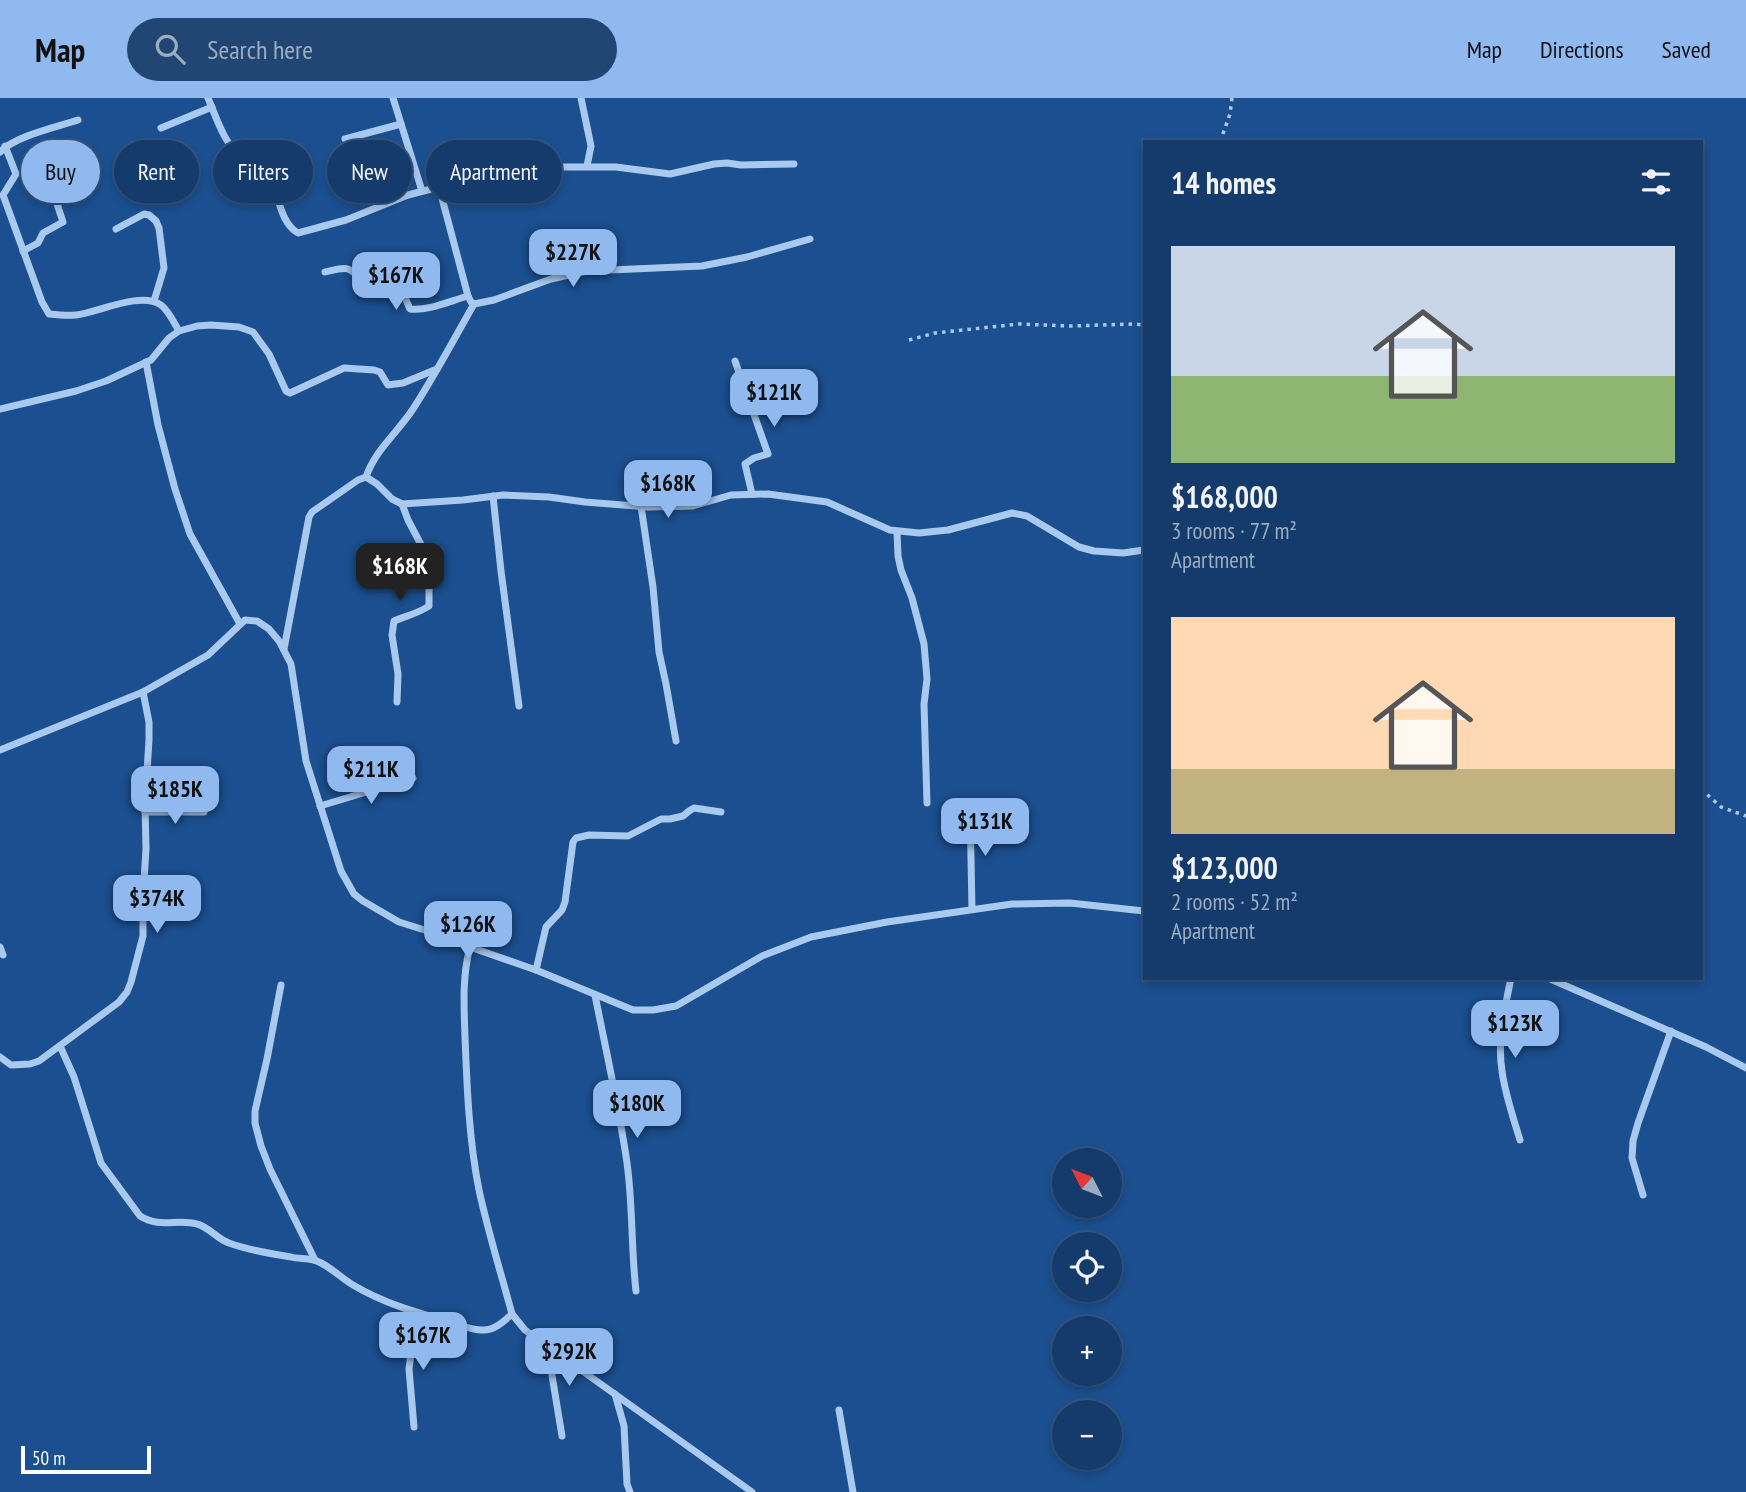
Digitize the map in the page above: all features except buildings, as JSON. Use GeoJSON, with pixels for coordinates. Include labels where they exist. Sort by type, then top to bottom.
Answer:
{"type":"FeatureCollection","features":[{"type":"Feature","properties":{"kind":"street"},"geometry":{"type":"LineString","coordinates":[[208,98],[224,135],[235,151],[244,161],[259,166],[270,178],[289,227],[296,233],[346,220],[426,190]]}},
{"type":"Feature","properties":{"kind":"street"},"geometry":{"type":"LineString","coordinates":[[393,98],[422,191]]}},
{"type":"Feature","properties":{"kind":"street"},"geometry":{"type":"LineString","coordinates":[[580,98],[591,146],[587,166]]}},
{"type":"Feature","properties":{"kind":"street"},"geometry":{"type":"LineString","coordinates":[[161,128],[212,107]]}},
{"type":"Feature","properties":{"kind":"street"},"geometry":{"type":"LineString","coordinates":[[78,120],[34,134],[3,149],[16,174],[4,195],[42,302],[49,314],[75,315],[144,299],[154,301],[165,309],[179,331]]}},
{"type":"Feature","properties":{"kind":"street"},"geometry":{"type":"LineString","coordinates":[[345,139],[401,124]]}},
{"type":"Feature","properties":{"kind":"street"},"geometry":{"type":"LineString","coordinates":[[562,167],[616,167],[678,173],[727,163],[794,164]]}},
{"type":"Feature","properties":{"kind":"street"},"geometry":{"type":"LineString","coordinates":[[23,251],[38,243],[43,233],[63,222],[59,203]]}},
{"type":"Feature","properties":{"kind":"street"},"geometry":{"type":"LineString","coordinates":[[443,203],[468,296],[474,304]]}},
{"type":"Feature","properties":{"kind":"street"},"geometry":{"type":"LineString","coordinates":[[116,229],[144,215],[149,215],[156,221],[164,268],[154,301]]}},
{"type":"Feature","properties":{"kind":"street"},"geometry":{"type":"LineString","coordinates":[[284,650],[309,517],[312,512],[366,477],[373,459],[412,411],[474,304],[494,300],[551,279],[587,271],[702,265],[747,257],[810,239]]}},
{"type":"Feature","properties":{"kind":"street"},"geometry":{"type":"LineString","coordinates":[[326,272],[347,269],[361,280],[397,284],[410,309],[425,308],[468,296]]}},
{"type":"Feature","properties":{"kind":"street"},"geometry":{"type":"LineString","coordinates":[[0,409],[106,381],[155,357],[169,338],[179,331],[198,326],[239,327],[253,332],[269,354],[286,391],[290,393],[344,368],[380,372],[388,385],[403,383],[437,369]]}},
{"type":"Feature","properties":{"kind":"street"},"geometry":{"type":"LineString","coordinates":[[735,361],[768,454],[745,464],[752,494]]}},
{"type":"Feature","properties":{"kind":"street"},"geometry":{"type":"LineString","coordinates":[[146,362],[158,425],[190,534],[240,624]]}},
{"type":"Feature","properties":{"kind":"street"},"geometry":{"type":"LineString","coordinates":[[366,477],[402,504],[503,495],[641,506],[693,506],[730,495],[768,494],[827,502],[897,532],[948,530],[1012,513],[1027,516],[1079,547],[1123,553],[1143,550]]}},
{"type":"Feature","properties":{"kind":"street"},"geometry":{"type":"LineString","coordinates":[[493,496],[519,706]]}},
{"type":"Feature","properties":{"kind":"street"},"geometry":{"type":"LineString","coordinates":[[397,702],[398,674],[392,635],[394,621],[410,613],[421,612],[429,606],[429,567],[402,504]]}},
{"type":"Feature","properties":{"kind":"street"},"geometry":{"type":"LineString","coordinates":[[641,506],[659,652],[676,741]]}},
{"type":"Feature","properties":{"kind":"street"},"geometry":{"type":"LineString","coordinates":[[897,532],[899,563],[924,644],[927,679],[924,704],[927,803]]}},
{"type":"Feature","properties":{"kind":"street"},"geometry":{"type":"LineString","coordinates":[[0,750],[144,692],[208,655],[244,620],[257,621],[274,635],[291,664],[306,761],[341,871],[354,894],[399,922],[445,935],[633,1010],[676,1006],[762,956],[811,937],[887,922],[1012,904],[1070,903],[1143,911]]}},
{"type":"Feature","properties":{"kind":"street"},"geometry":{"type":"LineString","coordinates":[[2,1061],[11,1065],[39,1061],[119,1002],[131,982],[143,936],[149,740],[144,692]]}},
{"type":"Feature","properties":{"kind":"street"},"geometry":{"type":"LineString","coordinates":[[320,806],[413,778]]}},
{"type":"Feature","properties":{"kind":"street"},"geometry":{"type":"LineString","coordinates":[[536,970],[546,927],[562,910],[566,898],[573,842],[576,838],[589,835],[628,836],[661,819],[683,816],[694,808],[721,812]]}},
{"type":"Feature","properties":{"kind":"street"},"geometry":{"type":"LineString","coordinates":[[970,808],[972,909]]}},
{"type":"Feature","properties":{"kind":"street"},"geometry":{"type":"LineString","coordinates":[[145,813],[204,812]]}},
{"type":"Feature","properties":{"kind":"street"},"geometry":{"type":"LineString","coordinates":[[470,947],[463,997],[467,1099],[472,1146],[479,1189],[512,1314],[525,1330],[752,1492]]}},
{"type":"Feature","properties":{"kind":"street"},"geometry":{"type":"LineString","coordinates":[[1511,980],[1502,1023],[1501,1069],[1520,1140]]}},
{"type":"Feature","properties":{"kind":"street"},"geometry":{"type":"LineString","coordinates":[[1553,980],[1671,1031],[1746,1068]]}},
{"type":"Feature","properties":{"kind":"street"},"geometry":{"type":"LineString","coordinates":[[281,985],[255,1123],[270,1169],[315,1260]]}},
{"type":"Feature","properties":{"kind":"street"},"geometry":{"type":"LineString","coordinates":[[595,995],[627,1162],[636,1292]]}},
{"type":"Feature","properties":{"kind":"street"},"geometry":{"type":"LineString","coordinates":[[1643,1195],[1632,1158],[1633,1142],[1671,1031]]}},
{"type":"Feature","properties":{"kind":"street"},"geometry":{"type":"LineString","coordinates":[[60,1046],[74,1077],[101,1163],[140,1216],[154,1223],[196,1223],[225,1242],[292,1258],[315,1260],[368,1293],[419,1314],[463,1327],[484,1331],[492,1329],[512,1314]]}},
{"type":"Feature","properties":{"kind":"street"},"geometry":{"type":"LineString","coordinates":[[414,1427],[409,1369],[419,1314]]}},
{"type":"Feature","properties":{"kind":"street"},"geometry":{"type":"LineString","coordinates":[[547,1345],[562,1436]]}},
{"type":"Feature","properties":{"kind":"street"},"geometry":{"type":"LineString","coordinates":[[614,1393],[624,1426],[627,1484],[630,1492]]}},
{"type":"Feature","properties":{"kind":"street"},"geometry":{"type":"LineString","coordinates":[[839,1410],[853,1492]]}},
{"type":"Feature","properties":{"kind":"path"},"geometry":{"type":"LineString","coordinates":[[1221,140],[1230,114],[1232,98]]}},
{"type":"Feature","properties":{"kind":"path"},"geometry":{"type":"LineString","coordinates":[[909,340],[935,333],[1018,324],[1143,326]]}},
{"type":"Feature","properties":{"kind":"path"},"geometry":{"type":"LineString","coordinates":[[1703,791],[1721,807],[1746,816]]}}]}
